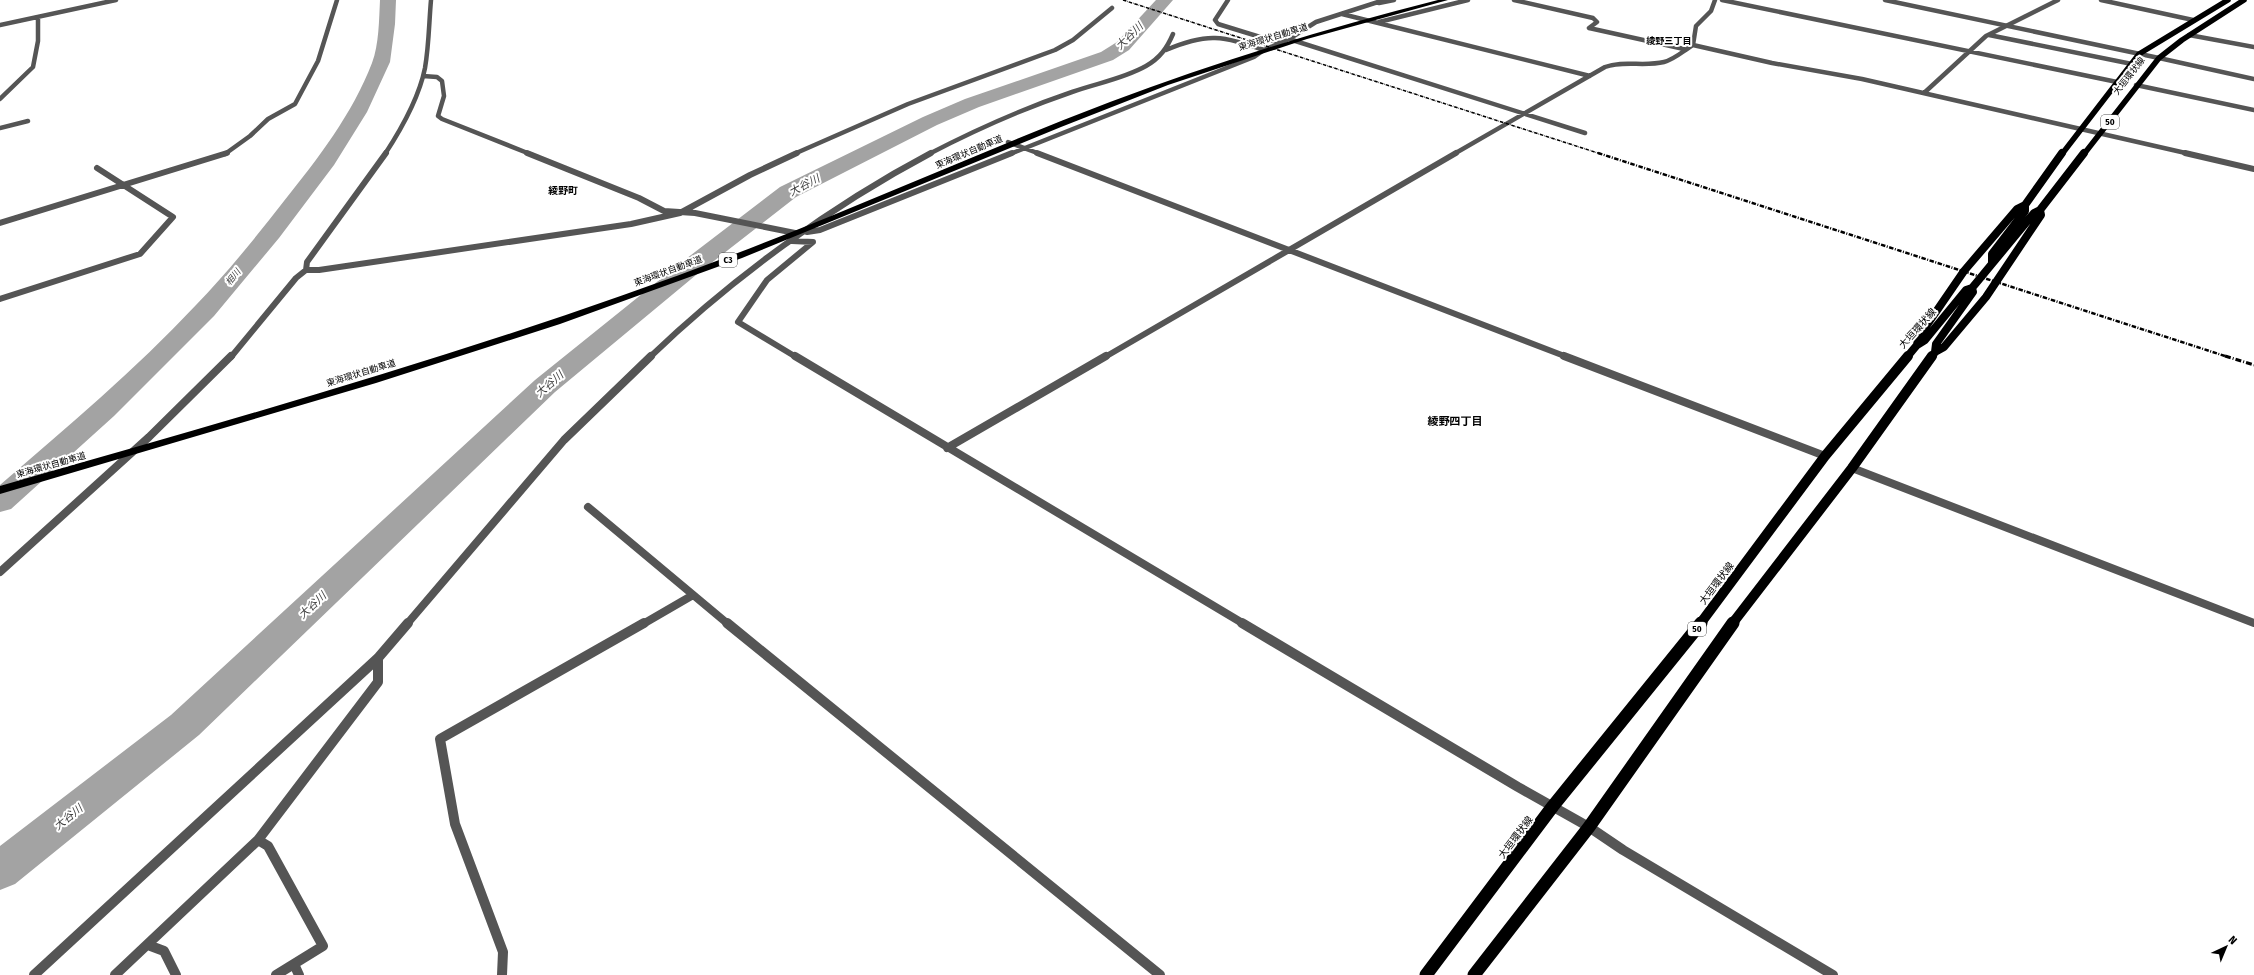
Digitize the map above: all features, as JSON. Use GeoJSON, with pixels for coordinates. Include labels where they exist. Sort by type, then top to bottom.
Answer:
{"type":"FeatureCollection","features":[{"type":"Feature","properties":{"kind":"highway","name":"東海環状自動車道"},"geometry":{"type":"LineString","coordinates":[[0,490],[380,378],[539,328],[745,254],[1166,84],[1298,40],[1445,0]]}},
{"type":"Feature","properties":{"kind":"main road","name":"大垣環状線"},"geometry":{"type":"LineString","coordinates":[[1992,262],[1992,254],[2025,211],[2025,205],[2080,129],[2139,54],[2228,0]]}},
{"type":"Feature","properties":{"kind":"main road","name":"大垣環状線"},"geometry":{"type":"LineString","coordinates":[[1426,975],[1553,806],[1714,607],[1825,456],[1917,345],[1925,340],[1966,290],[1972,288],[1992,262],[2000,256],[2034,213],[2040,210],[2102,134],[2136,85],[2159,58],[2189,35],[2244,0]]}},
{"type":"Feature","properties":{"kind":"main road"},"geometry":{"type":"LineString","coordinates":[[1917,345],[1918,338],[1952,286],[1980,250],[2017,209],[2025,205]]}},
{"type":"Feature","properties":{"kind":"main road"},"geometry":{"type":"LineString","coordinates":[[1935,352],[1944,347],[1986,297],[2041,215],[2040,210]]}},
{"type":"Feature","properties":{"kind":"main road","name":"大垣環状線"},"geometry":{"type":"LineString","coordinates":[[1474,975],[1589,827],[1737,617],[1852,468],[1935,352],[1936,344],[1973,292],[1972,288]]}},
{"type":"Feature","properties":{"kind":"street"},"geometry":{"type":"LineString","coordinates":[[0,25],[116,0]]}},
{"type":"Feature","properties":{"kind":"street"},"geometry":{"type":"LineString","coordinates":[[0,223],[222,156],[250,136],[268,119],[295,104],[318,60],[337,0]]}},
{"type":"Feature","properties":{"kind":"street"},"geometry":{"type":"LineString","coordinates":[[306,270],[307,262],[368,179],[406,119],[423,76],[431,0]]}},
{"type":"Feature","properties":{"kind":"street"},"geometry":{"type":"LineString","coordinates":[[1228,0],[1215,20],[1218,24],[1280,42]]}},
{"type":"Feature","properties":{"kind":"street"},"geometry":{"type":"LineString","coordinates":[[1372,5],[1384,0]]}},
{"type":"Feature","properties":{"kind":"street"},"geometry":{"type":"LineString","coordinates":[[423,76],[438,77],[442,81],[446,101],[438,116],[442,119],[639,198],[664,211],[695,214],[788,232],[802,233],[820,230],[1151,96],[1254,57],[1264,50],[1289,39],[1316,22],[1339,13],[1394,0]]}},
{"type":"Feature","properties":{"kind":"street"},"geometry":{"type":"LineString","coordinates":[[1377,22],[1468,0]]}},
{"type":"Feature","properties":{"kind":"street"},"geometry":{"type":"LineString","coordinates":[[1514,0],[1593,18],[1597,22],[1589,28],[1684,49]]}},
{"type":"Feature","properties":{"kind":"street"},"geometry":{"type":"LineString","coordinates":[[1692,45],[1696,36],[1696,26],[1711,11],[1712,4],[1716,0]]}},
{"type":"Feature","properties":{"kind":"street"},"geometry":{"type":"LineString","coordinates":[[1722,0],[2117,82]]}},
{"type":"Feature","properties":{"kind":"street"},"geometry":{"type":"LineString","coordinates":[[1884,0],[2008,24],[2254,79]]}},
{"type":"Feature","properties":{"kind":"street"},"geometry":{"type":"LineString","coordinates":[[1924,93],[1989,35],[2008,24],[2058,0]]}},
{"type":"Feature","properties":{"kind":"street"},"geometry":{"type":"LineString","coordinates":[[2101,0],[2194,20]]}},
{"type":"Feature","properties":{"kind":"street"},"geometry":{"type":"LineString","coordinates":[[0,572],[149,437],[223,366],[296,278],[306,270],[327,269],[623,225],[680,213],[750,175],[859,124],[908,104],[1055,50],[1073,40],[1112,8]]}},
{"type":"Feature","properties":{"kind":"street"},"geometry":{"type":"LineString","coordinates":[[1339,13],[1590,76]]}},
{"type":"Feature","properties":{"kind":"street"},"geometry":{"type":"LineString","coordinates":[[0,99],[33,66],[38,41],[38,17]]}},
{"type":"Feature","properties":{"kind":"street"},"geometry":{"type":"LineString","coordinates":[[1166,50],[1173,34]]}},
{"type":"Feature","properties":{"kind":"street"},"geometry":{"type":"LineString","coordinates":[[1989,35],[2132,64]]}},
{"type":"Feature","properties":{"kind":"street"},"geometry":{"type":"LineString","coordinates":[[2189,35],[2254,47]]}},
{"type":"Feature","properties":{"kind":"street"},"geometry":{"type":"LineString","coordinates":[[34,975],[378,658],[564,440],[683,327],[731,285],[834,211],[939,148],[976,130],[1072,92],[1129,75],[1148,65],[1166,50],[1192,39],[1215,36],[1264,50]]}},
{"type":"Feature","properties":{"kind":"street"},"geometry":{"type":"LineString","coordinates":[[1289,39],[1585,134]]}},
{"type":"Feature","properties":{"kind":"street"},"geometry":{"type":"LineString","coordinates":[[947,448],[1605,67],[1613,64],[1664,62],[1674,59],[1684,49],[1692,45],[1924,93],[2254,169]]}},
{"type":"Feature","properties":{"kind":"street"},"geometry":{"type":"LineString","coordinates":[[2136,85],[2254,110]]}},
{"type":"Feature","properties":{"kind":"street"},"geometry":{"type":"LineString","coordinates":[[0,128],[28,121]]}},
{"type":"Feature","properties":{"kind":"street"},"geometry":{"type":"LineString","coordinates":[[1008,142],[1288,251],[1825,456]]}},
{"type":"Feature","properties":{"kind":"street"},"geometry":{"type":"LineString","coordinates":[[0,299],[140,254],[173,217],[97,168]]}},
{"type":"Feature","properties":{"kind":"street"},"geometry":{"type":"LineString","coordinates":[[792,241],[813,242],[767,280],[738,322],[947,448],[1589,827],[1623,850],[1833,975]]}},
{"type":"Feature","properties":{"kind":"street"},"geometry":{"type":"LineString","coordinates":[[1852,468],[2254,623]]}},
{"type":"Feature","properties":{"kind":"street"},"geometry":{"type":"LineString","coordinates":[[588,507],[693,596],[1160,975]]}},
{"type":"Feature","properties":{"kind":"street"},"geometry":{"type":"LineString","coordinates":[[502,975],[504,952],[454,824],[440,739],[693,596]]}},
{"type":"Feature","properties":{"kind":"street"},"geometry":{"type":"LineString","coordinates":[[115,975],[258,840],[378,682],[378,658]]}},
{"type":"Feature","properties":{"kind":"street"},"geometry":{"type":"LineString","coordinates":[[258,840],[268,846],[323,946],[296,970],[276,975]]}},
{"type":"Feature","properties":{"kind":"street"},"geometry":{"type":"LineString","coordinates":[[148,945],[164,951],[176,975]]}},
{"type":"Feature","properties":{"kind":"waterway","name":"相川"},"geometry":{"type":"LineString","coordinates":[[0,502],[104,410],[205,311],[271,233],[327,161],[357,112],[381,62],[387,24],[388,0]]}},
{"type":"Feature","properties":{"kind":"waterway","name":"大谷川"},"geometry":{"type":"LineString","coordinates":[[0,871],[185,725],[545,386],[687,270],[788,192],[930,121],[972,103],[1107,56],[1123,46],[1165,0]]}},
{"type":"Feature","properties":{"kind":"railway"},"geometry":{"type":"LineString","coordinates":[[1123,0],[1601,154]]}},
{"type":"Feature","properties":{"kind":"railway"},"geometry":{"type":"LineString","coordinates":[[1598,153],[2228,357]]}},
{"type":"Feature","properties":{"kind":"railway"},"geometry":{"type":"LineString","coordinates":[[2225,356],[2254,365]]}},
{"type":"Feature","properties":{"kind":"district","name":"綾野三丁目"},"geometry":{"type":"Point","coordinates":[1669,41]}},
{"type":"Feature","properties":{"kind":"district","name":"綾野町"},"geometry":{"type":"Point","coordinates":[563,190]}},
{"type":"Feature","properties":{"kind":"district","name":"綾野四丁目"},"geometry":{"type":"Point","coordinates":[1455,421]}}]}
